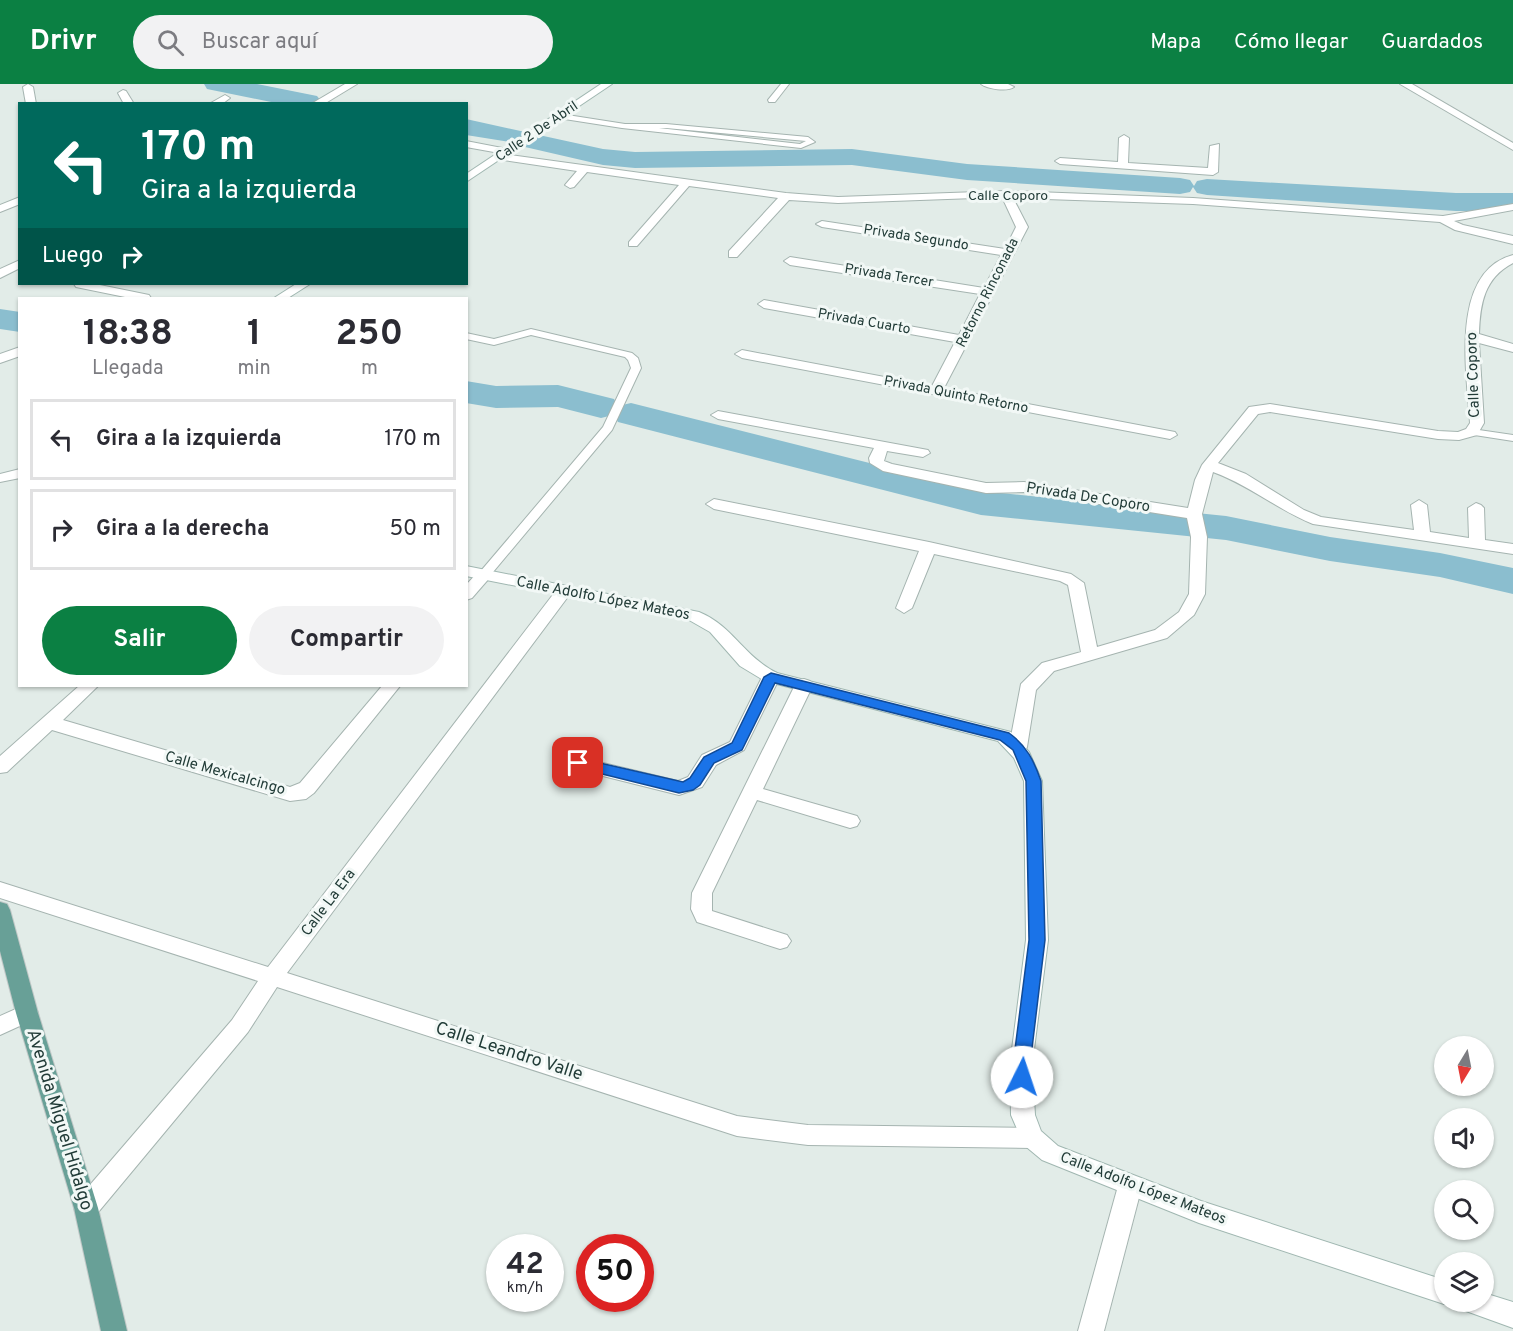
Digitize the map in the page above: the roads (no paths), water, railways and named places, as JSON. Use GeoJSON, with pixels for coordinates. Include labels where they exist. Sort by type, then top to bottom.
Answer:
{"type":"FeatureCollection","features":[{"type":"Feature","properties":{"kind":"main road","name":"Avenida Miguel Hidalgo"},"geometry":{"type":"LineString","coordinates":[[0,910],[27,1013],[86,1208],[114,1331]]}},
{"type":"Feature","properties":{"kind":"street"},"geometry":{"type":"LineString","coordinates":[[319,102],[351,84]]}},
{"type":"Feature","properties":{"kind":"street","name":"Calle 2 De Abril"},"geometry":{"type":"LineString","coordinates":[[468,178],[607,84]]}},
{"type":"Feature","properties":{"kind":"street"},"geometry":{"type":"LineString","coordinates":[[986,84],[1009,87]]}},
{"type":"Feature","properties":{"kind":"street"},"geometry":{"type":"LineString","coordinates":[[1405,84],[1513,147]]}},
{"type":"Feature","properties":{"kind":"street"},"geometry":{"type":"LineString","coordinates":[[28,87],[31,102]]}},
{"type":"Feature","properties":{"kind":"street"},"geometry":{"type":"LineString","coordinates":[[123,93],[128,102]]}},
{"type":"Feature","properties":{"kind":"street"},"geometry":{"type":"LineString","coordinates":[[218,102],[225,98]]}},
{"type":"Feature","properties":{"kind":"street"},"geometry":{"type":"LineString","coordinates":[[1123,166],[1124,138]]}},
{"type":"Feature","properties":{"kind":"street","name":"Calle Coporo"},"geometry":{"type":"LineString","coordinates":[[468,145],[584,169],[786,196],[838,200],[1006,194],[1193,201],[1443,219],[1459,228],[1513,240]]}},
{"type":"Feature","properties":{"kind":"street"},"geometry":{"type":"LineString","coordinates":[[1060,161],[1123,166],[1185,179],[1213,172],[1215,146]]}},
{"type":"Feature","properties":{"kind":"street"},"geometry":{"type":"LineString","coordinates":[[570,185],[584,169]]}},
{"type":"Feature","properties":{"kind":"street"},"geometry":{"type":"LineString","coordinates":[[1185,179],[1193,201]]}},
{"type":"Feature","properties":{"kind":"street"},"geometry":{"type":"LineString","coordinates":[[633,244],[686,183]]}},
{"type":"Feature","properties":{"kind":"street","name":"Retorno Rinconada"},"geometry":{"type":"LineString","coordinates":[[936,391],[1010,253],[1022,223],[1006,194]]}},
{"type":"Feature","properties":{"kind":"street"},"geometry":{"type":"LineString","coordinates":[[733,254],[786,196]]}},
{"type":"Feature","properties":{"kind":"street"},"geometry":{"type":"LineString","coordinates":[[2,208],[18,201]]}},
{"type":"Feature","properties":{"kind":"street"},"geometry":{"type":"LineString","coordinates":[[1443,219],[1513,207]]}},
{"type":"Feature","properties":{"kind":"street","name":"Privada Segundo"},"geometry":{"type":"LineString","coordinates":[[822,224],[1010,253]]}},
{"type":"Feature","properties":{"kind":"street","name":"Calle Coporo"},"geometry":{"type":"LineString","coordinates":[[1018,747],[1027,688],[1048,667],[1089,653],[1161,634],[1186,615],[1197,594],[1199,537],[1194,514],[1202,480],[1209,465],[1254,410],[1270,408],[1289,410],[1438,435],[1459,436],[1472,432],[1477,423],[1472,321],[1478,292],[1488,276],[1513,259]]}},
{"type":"Feature","properties":{"kind":"street","name":"Privada Tercer"},"geometry":{"type":"LineString","coordinates":[[790,261],[989,292]]}},
{"type":"Feature","properties":{"kind":"street"},"geometry":{"type":"LineString","coordinates":[[85,285],[140,297]]}},
{"type":"Feature","properties":{"kind":"street"},"geometry":{"type":"LineString","coordinates":[[282,297],[302,285]]}},
{"type":"Feature","properties":{"kind":"street","name":"Privada Cuarto"},"geometry":{"type":"LineString","coordinates":[[764,304],[964,340]]}},
{"type":"Feature","properties":{"kind":"street"},"geometry":{"type":"LineString","coordinates":[[1474,337],[1513,348]]}},
{"type":"Feature","properties":{"kind":"street"},"geometry":{"type":"LineString","coordinates":[[0,359],[18,352]]}},
{"type":"Feature","properties":{"kind":"street","name":"Privada Quinto Retorno"},"geometry":{"type":"LineString","coordinates":[[742,354],[1170,435]]}},
{"type":"Feature","properties":{"kind":"street"},"geometry":{"type":"LineString","coordinates":[[718,415],[923,453]]}},
{"type":"Feature","properties":{"kind":"street","name":"Privada De Coporo"},"geometry":{"type":"LineString","coordinates":[[883,446],[876,458],[878,463],[986,488],[1024,487],[1194,514]]}},
{"type":"Feature","properties":{"kind":"street"},"geometry":{"type":"LineString","coordinates":[[1209,465],[1241,477],[1299,513],[1318,521],[1513,549]]}},
{"type":"Feature","properties":{"kind":"street"},"geometry":{"type":"LineString","coordinates":[[0,478],[18,474]]}},
{"type":"Feature","properties":{"kind":"street"},"geometry":{"type":"LineString","coordinates":[[714,504],[1065,577],[1076,583],[1089,653]]}},
{"type":"Feature","properties":{"kind":"street"},"geometry":{"type":"LineString","coordinates":[[1419,505],[1423,537]]}},
{"type":"Feature","properties":{"kind":"street"},"geometry":{"type":"LineString","coordinates":[[1476,508],[1477,544]]}},
{"type":"Feature","properties":{"kind":"street"},"geometry":{"type":"LineString","coordinates":[[904,608],[929,547]]}},
{"type":"Feature","properties":{"kind":"street"},"geometry":{"type":"LineString","coordinates":[[468,590],[475,573]]}},
{"type":"Feature","properties":{"kind":"street","name":"Calle Adolfo López Mateos"},"geometry":{"type":"LineString","coordinates":[[475,573],[693,615],[709,621],[744,660],[756,670],[771,677],[983,730],[1004,736],[1018,747]]}},
{"type":"Feature","properties":{"kind":"street","name":"Calle La Era"},"geometry":{"type":"LineString","coordinates":[[86,1208],[240,1026],[273,976],[564,591]]}},
{"type":"Feature","properties":{"kind":"street"},"geometry":{"type":"LineString","coordinates":[[578,763],[679,788],[687,786],[695,782],[709,760],[737,746],[771,677]]}},
{"type":"Feature","properties":{"kind":"street"},"geometry":{"type":"LineString","coordinates":[[780,940],[704,916],[701,909],[702,893],[804,685]]}},
{"type":"Feature","properties":{"kind":"street"},"geometry":{"type":"LineString","coordinates":[[0,767],[88,687]]}},
{"type":"Feature","properties":{"kind":"street","name":"Calle Mexicalcingo"},"geometry":{"type":"LineString","coordinates":[[48,722],[290,794],[299,794],[307,788],[390,687]]}},
{"type":"Feature","properties":{"kind":"street"},"geometry":{"type":"LineString","coordinates":[[1018,747],[1028,764],[1033,781],[1037,940],[1021,1065],[1023,1115],[1032,1138]]}},
{"type":"Feature","properties":{"kind":"street"},"geometry":{"type":"LineString","coordinates":[[752,792],[850,821]]}},
{"type":"Feature","properties":{"kind":"street","name":"Calle Leandro Valle"},"geometry":{"type":"LineString","coordinates":[[0,890],[737,1126],[808,1134],[1032,1138]]}},
{"type":"Feature","properties":{"kind":"street"},"geometry":{"type":"LineString","coordinates":[[0,1026],[27,1013]]}},
{"type":"Feature","properties":{"kind":"street","name":"Calle Adolfo López Mateos"},"geometry":{"type":"LineString","coordinates":[[1032,1138],[1050,1153],[1199,1212],[1434,1289]]}},
{"type":"Feature","properties":{"kind":"street"},"geometry":{"type":"LineString","coordinates":[[1091,1331],[1130,1186]]}},
{"type":"Feature","properties":{"kind":"street"},"geometry":{"type":"LineString","coordinates":[[1494,1308],[1513,1314]]}},
{"type":"Feature","properties":{"kind":"lane"},"geometry":{"type":"LineString","coordinates":[[772,100],[785,84]]}},
{"type":"Feature","properties":{"kind":"lane"},"geometry":{"type":"LineString","coordinates":[[561,116],[670,134],[790,145],[807,145],[811,142],[808,139],[666,126],[622,126]]}},
{"type":"Feature","properties":{"kind":"lane"},"geometry":{"type":"LineString","coordinates":[[468,336],[494,342],[531,332],[628,355],[633,358],[636,368],[608,428],[475,573]]}},
{"type":"Feature","properties":{"kind":"lane"},"geometry":{"type":"LineString","coordinates":[[1472,432],[1513,438]]}},
{"type":"Feature","properties":{"kind":"waterway"},"geometry":{"type":"LineString","coordinates":[[216,84],[308,101]]}},
{"type":"Feature","properties":{"kind":"waterway"},"geometry":{"type":"LineString","coordinates":[[468,127],[520,137]]}},
{"type":"Feature","properties":{"kind":"waterway"},"geometry":{"type":"LineString","coordinates":[[534,141],[603,157],[635,160],[852,157],[967,172],[1180,186]]}},
{"type":"Feature","properties":{"kind":"waterway"},"geometry":{"type":"LineString","coordinates":[[1207,187],[1456,202],[1513,202]]}},
{"type":"Feature","properties":{"kind":"waterway"},"geometry":{"type":"LineString","coordinates":[[0,319],[18,322]]}},
{"type":"Feature","properties":{"kind":"waterway"},"geometry":{"type":"LineString","coordinates":[[468,392],[496,397],[558,396],[601,407]]}},
{"type":"Feature","properties":{"kind":"waterway"},"geometry":{"type":"LineString","coordinates":[[631,414],[981,503],[1226,528],[1330,549],[1440,565],[1513,581]]}}]}
